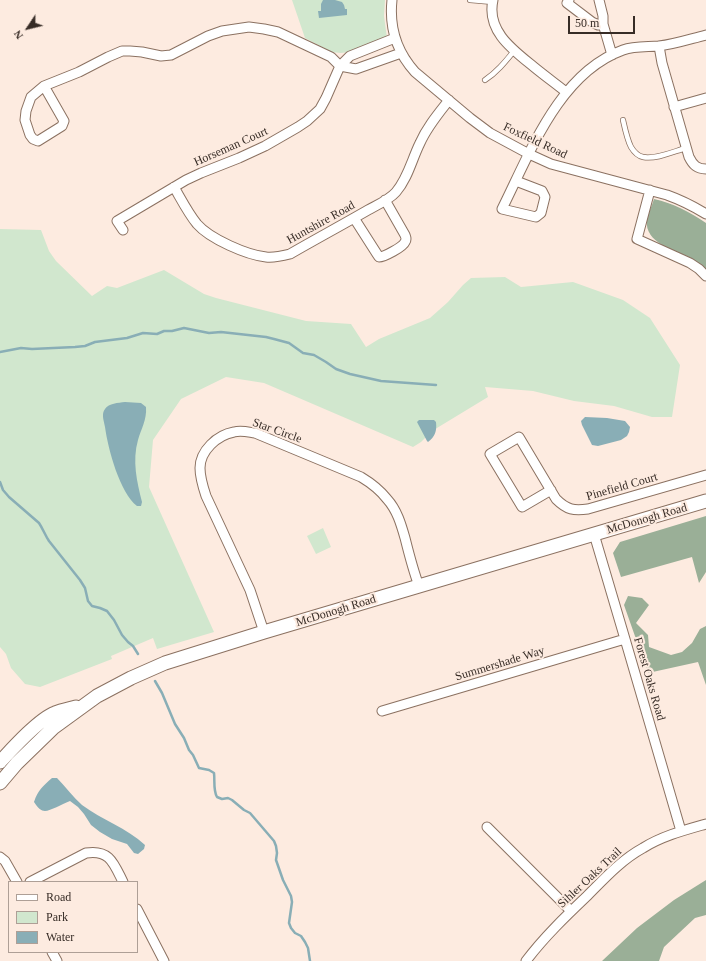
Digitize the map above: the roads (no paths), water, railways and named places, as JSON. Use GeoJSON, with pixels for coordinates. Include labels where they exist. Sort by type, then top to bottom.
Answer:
{"type":"FeatureCollection","features":[{"type":"Feature","properties":{"kind":"main road","name":"McDonogh Road"},"geometry":{"type":"LineString","coordinates":[[0,783],[17,763],[53,728],[97,696],[131,678],[165,663],[264,632],[706,501]]}},
{"type":"Feature","properties":{"kind":"main road"},"geometry":{"type":"LineString","coordinates":[[0,762],[44,720],[55,713],[86,704]]}},
{"type":"Feature","properties":{"kind":"street","name":"Foxfield Road"},"geometry":{"type":"LineString","coordinates":[[392,0],[391,18],[393,30],[401,53],[407,63],[415,72],[490,133],[551,164],[650,190],[680,200],[694,206],[706,214]]}},
{"type":"Feature","properties":{"kind":"street"},"geometry":{"type":"LineString","coordinates":[[569,0],[567,3],[592,22],[598,25],[603,24]]}},
{"type":"Feature","properties":{"kind":"street"},"geometry":{"type":"LineString","coordinates":[[599,0],[603,16],[603,24],[612,55]]}},
{"type":"Feature","properties":{"kind":"street"},"geometry":{"type":"LineString","coordinates":[[493,1],[492,17],[500,35],[514,51],[566,92]]}},
{"type":"Feature","properties":{"kind":"street"},"geometry":{"type":"LineString","coordinates":[[44,86],[64,120],[62,126],[38,141],[33,139],[25,120],[26,111],[31,97],[44,86],[79,72],[122,51],[142,52],[161,56],[172,55],[208,36],[222,31],[249,27],[278,32],[331,57],[340,66],[356,69],[401,53]]}},
{"type":"Feature","properties":{"kind":"street"},"geometry":{"type":"LineString","coordinates":[[516,181],[542,191],[545,197],[541,213],[536,217],[502,208],[539,134],[566,92],[592,67],[623,50],[634,47],[659,46],[677,43],[706,35]]}},
{"type":"Feature","properties":{"kind":"street"},"geometry":{"type":"LineString","coordinates":[[340,66],[350,56],[395,38]]}},
{"type":"Feature","properties":{"kind":"street"},"geometry":{"type":"LineString","coordinates":[[659,46],[674,108],[689,157],[694,166],[706,169]]}},
{"type":"Feature","properties":{"kind":"street","name":"Horseman Court"},"geometry":{"type":"LineString","coordinates":[[123,230],[117,221],[174,187],[201,173],[265,146],[307,121],[320,109],[340,66]]}},
{"type":"Feature","properties":{"kind":"street"},"geometry":{"type":"LineString","coordinates":[[674,108],[706,98]]}},
{"type":"Feature","properties":{"kind":"street","name":"Huntshire Road"},"geometry":{"type":"LineString","coordinates":[[174,187],[198,225],[216,239],[256,256],[273,257],[290,254],[395,194],[407,175],[423,137],[434,119],[449,100]]}},
{"type":"Feature","properties":{"kind":"street"},"geometry":{"type":"LineString","coordinates":[[650,190],[637,239],[690,263],[706,276]]}},
{"type":"Feature","properties":{"kind":"street"},"geometry":{"type":"LineString","coordinates":[[354,218],[376,254],[379,257],[384,257],[404,244],[406,240],[405,235],[385,200]]}},
{"type":"Feature","properties":{"kind":"street","name":"Star Circle"},"geometry":{"type":"LineString","coordinates":[[264,632],[250,590],[206,496],[200,477],[202,458],[207,449],[213,442],[227,434],[244,431],[255,433],[361,477],[370,483],[388,500],[400,520],[418,586]]}},
{"type":"Feature","properties":{"kind":"street","name":"Pinefield Court"},"geometry":{"type":"LineString","coordinates":[[551,490],[522,508],[490,454],[519,437],[551,490],[556,499],[562,505],[570,509],[579,510],[588,509],[706,475]]}},
{"type":"Feature","properties":{"kind":"street","name":"Forest Oaks Road"},"geometry":{"type":"LineString","coordinates":[[594,534],[681,831]]}},
{"type":"Feature","properties":{"kind":"street","name":"Summershade Way"},"geometry":{"type":"LineString","coordinates":[[382,711],[625,639]]}},
{"type":"Feature","properties":{"kind":"street","name":"Sihler Oaks Trail"},"geometry":{"type":"LineString","coordinates":[[526,961],[546,937],[612,871],[643,847],[681,831],[706,824]]}},
{"type":"Feature","properties":{"kind":"street"},"geometry":{"type":"LineString","coordinates":[[487,827],[571,911]]}},
{"type":"Feature","properties":{"kind":"street"},"geometry":{"type":"LineString","coordinates":[[32,881],[86,853],[94,852],[100,853],[111,859],[122,881]]}},
{"type":"Feature","properties":{"kind":"street"},"geometry":{"type":"LineString","coordinates":[[0,857],[5,861],[15,881]]}},
{"type":"Feature","properties":{"kind":"street"},"geometry":{"type":"LineString","coordinates":[[138,911],[164,961]]}},
{"type":"Feature","properties":{"kind":"lane"},"geometry":{"type":"LineString","coordinates":[[470,0],[493,1]]}},
{"type":"Feature","properties":{"kind":"lane"},"geometry":{"type":"LineString","coordinates":[[485,80],[502,66],[514,51]]}},
{"type":"Feature","properties":{"kind":"lane"},"geometry":{"type":"LineString","coordinates":[[623,120],[629,142],[636,154],[643,157],[650,157],[686,148]]}},
{"type":"Feature","properties":{"kind":"water"},"geometry":{"type":"Polygon","coordinates":[[[323,0],[335,0],[342,2],[345,9],[347,9],[347,15],[319,18],[318,11],[321,11],[321,4],[323,0]]]}},
{"type":"Feature","properties":{"kind":"water"},"geometry":{"type":"Polygon","coordinates":[[[125,402],[141,403],[146,407],[145,420],[138,440],[135,456],[137,479],[142,502],[141,506],[137,506],[131,500],[120,481],[109,447],[103,418],[103,413],[107,407],[125,402]]]}},
{"type":"Feature","properties":{"kind":"water"},"geometry":{"type":"Polygon","coordinates":[[[585,417],[625,421],[630,427],[629,432],[627,436],[621,440],[598,446],[592,445],[581,421],[585,417]]]}},
{"type":"Feature","properties":{"kind":"water"},"geometry":{"type":"Polygon","coordinates":[[[419,420],[434,420],[436,422],[435,434],[428,442],[417,422],[419,420]]]}},
{"type":"Feature","properties":{"kind":"water"},"geometry":{"type":"Polygon","coordinates":[[[52,778],[57,778],[82,805],[138,839],[145,845],[144,849],[138,854],[134,853],[127,844],[112,839],[100,832],[91,825],[78,807],[70,801],[47,811],[39,809],[34,802],[37,794],[52,778]]]}},
{"type":"Feature","properties":{"kind":"waterway"},"geometry":{"type":"LineString","coordinates":[[0,352],[21,348],[32,349],[85,346],[95,342],[127,338],[143,333],[157,334],[164,331],[184,328],[209,333],[221,332],[266,337],[289,343],[303,353],[314,355],[336,369],[350,374],[381,381],[436,385]]}},
{"type":"Feature","properties":{"kind":"waterway"},"geometry":{"type":"LineString","coordinates":[[0,482],[3,490],[9,497],[39,523],[49,541],[80,580],[85,588],[88,601],[92,606],[107,611],[122,635],[133,646],[138,654]]}},
{"type":"Feature","properties":{"kind":"waterway"},"geometry":{"type":"LineString","coordinates":[[155,681],[162,693],[175,724],[199,768],[209,770],[214,773],[217,797],[222,799],[228,798],[250,813],[274,841],[277,853],[276,860],[283,880],[291,896],[292,902],[289,923],[295,933],[301,936],[305,942],[308,948],[310,961]]}}]}
